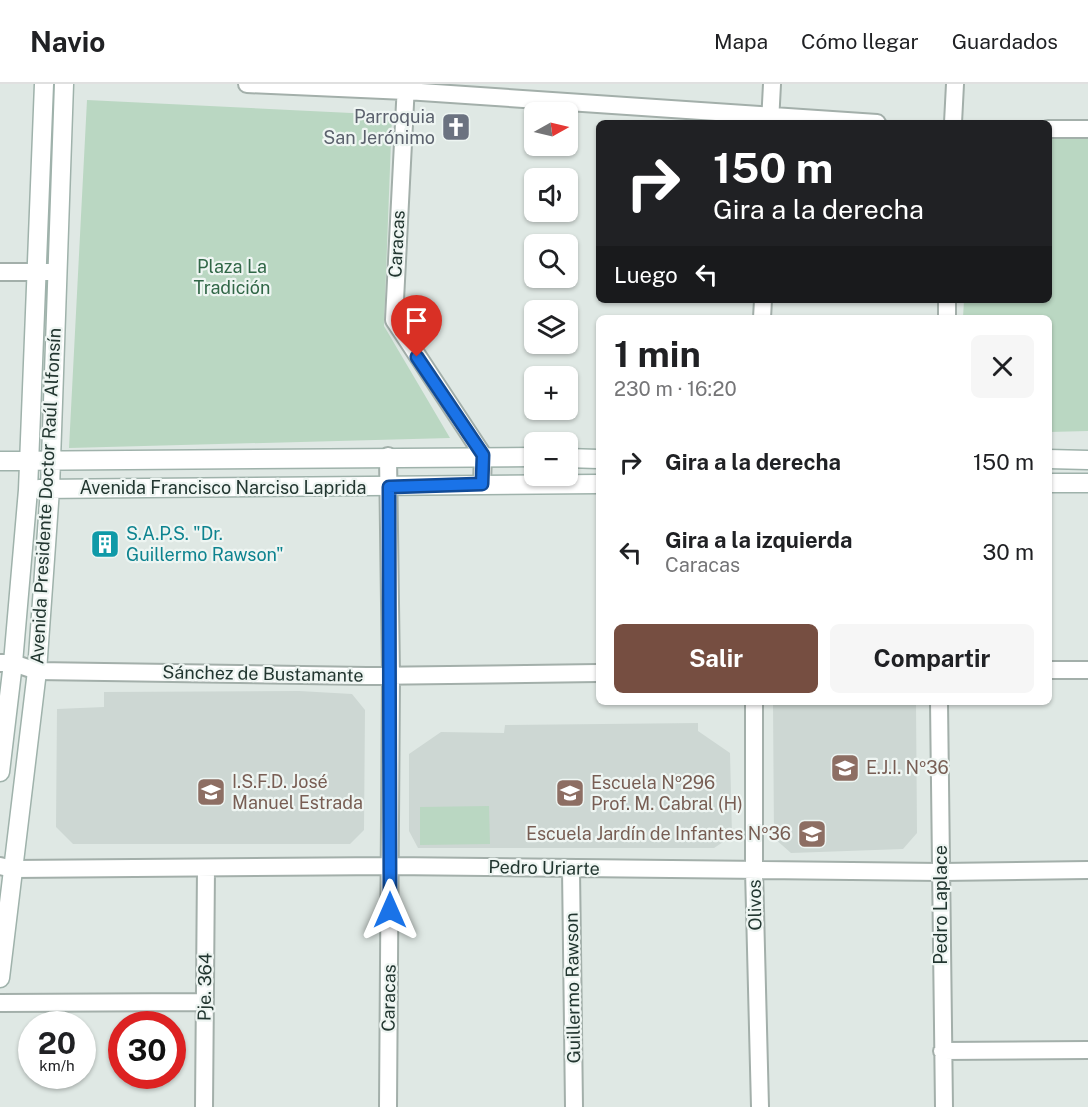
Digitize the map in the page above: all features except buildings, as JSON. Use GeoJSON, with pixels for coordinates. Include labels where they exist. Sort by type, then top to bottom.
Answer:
{"type":"FeatureCollection","features":[{"type":"Feature","properties":{"kind":"main road","name":"Avenida Presidente Doctor Raúl Alfonsín"},"geometry":{"type":"LineString","coordinates":[[0,772],[7,663],[28,490],[34,272],[44,84]]}},
{"type":"Feature","properties":{"kind":"main road","name":"Avenida Presidente Doctor Raúl Alfonsín"},"geometry":{"type":"LineString","coordinates":[[0,978],[7,868],[37,671],[50,489],[64,84]]}},
{"type":"Feature","properties":{"kind":"main road","name":"Avenida Francisco Narciso Laprida"},"geometry":{"type":"LineString","coordinates":[[0,461],[483,455],[524,457]]}},
{"type":"Feature","properties":{"kind":"main road"},"geometry":{"type":"LineString","coordinates":[[578,458],[596,459]]}},
{"type":"Feature","properties":{"kind":"main road"},"geometry":{"type":"LineString","coordinates":[[1052,459],[1088,460]]}},
{"type":"Feature","properties":{"kind":"main road"},"geometry":{"type":"LineString","coordinates":[[1052,483],[1088,483]]}},
{"type":"Feature","properties":{"kind":"main road","name":"Avenida Francisco Narciso Laprida"},"geometry":{"type":"LineString","coordinates":[[28,490],[596,484]]}},
{"type":"Feature","properties":{"kind":"street"},"geometry":{"type":"LineString","coordinates":[[247,84],[406,87],[797,120]]}},
{"type":"Feature","properties":{"kind":"street"},"geometry":{"type":"LineString","coordinates":[[770,119],[772,84]]}},
{"type":"Feature","properties":{"kind":"street"},"geometry":{"type":"LineString","coordinates":[[953,120],[955,84]]}},
{"type":"Feature","properties":{"kind":"street","name":"Caracas"},"geometry":{"type":"LineString","coordinates":[[406,87],[394,321],[483,455]]}},
{"type":"Feature","properties":{"kind":"street"},"geometry":{"type":"LineString","coordinates":[[1052,129],[1088,129]]}},
{"type":"Feature","properties":{"kind":"street"},"geometry":{"type":"LineString","coordinates":[[0,272],[57,272]]}},
{"type":"Feature","properties":{"kind":"street"},"geometry":{"type":"LineString","coordinates":[[482,484],[483,455]]}},
{"type":"Feature","properties":{"kind":"street","name":"Caracas"},"geometry":{"type":"LineString","coordinates":[[388,456],[391,676],[388,1107]]}},
{"type":"Feature","properties":{"kind":"street","name":"Sánchez de Bustamante"},"geometry":{"type":"LineString","coordinates":[[7,663],[37,671],[391,676],[596,673]]}},
{"type":"Feature","properties":{"kind":"street"},"geometry":{"type":"LineString","coordinates":[[1052,670],[1088,670]]}},
{"type":"Feature","properties":{"kind":"street","name":"Olivos"},"geometry":{"type":"LineString","coordinates":[[754,705],[754,870],[760,1107]]}},
{"type":"Feature","properties":{"kind":"street","name":"Pedro Laplace"},"geometry":{"type":"LineString","coordinates":[[939,705],[944,1107]]}},
{"type":"Feature","properties":{"kind":"street","name":"Pedro Uriarte"},"geometry":{"type":"LineString","coordinates":[[7,868],[390,866],[941,872],[1088,870]]}},
{"type":"Feature","properties":{"kind":"street","name":"Pje. 364"},"geometry":{"type":"LineString","coordinates":[[204,1107],[206,868]]}},
{"type":"Feature","properties":{"kind":"street","name":"Guillermo Rawson"},"geometry":{"type":"LineString","coordinates":[[572,869],[574,1107]]}},
{"type":"Feature","properties":{"kind":"street"},"geometry":{"type":"LineString","coordinates":[[0,1003],[204,1002]]}},
{"type":"Feature","properties":{"kind":"street"},"geometry":{"type":"LineString","coordinates":[[942,1051],[1088,1050]]}},
{"type":"Feature","properties":{"kind":"shaded area","name":"I.S.F.D. José Manuel Estrada"},"geometry":{"type":"Polygon","coordinates":[[[299,691],[352,694],[365,710],[364,830],[350,844],[73,844],[56,827],[57,709],[104,707],[104,692],[299,691]]]}},
{"type":"Feature","properties":{"kind":"shaded area","name":"E.J.I. Nº36"},"geometry":{"type":"Polygon","coordinates":[[[773,705],[916,705],[917,833],[903,849],[791,853],[774,838],[773,705]]]}},
{"type":"Feature","properties":{"kind":"shaded area","name":"Escuela Nº296 Prof. M. Cabral (H)"},"geometry":{"type":"Polygon","coordinates":[[[698,723],[698,731],[730,753],[732,836],[714,848],[418,848],[409,831],[409,754],[441,732],[504,733],[505,725],[698,723]]]}},
{"type":"Feature","properties":{"kind":"green space","name":"Plaza La Tradición"},"geometry":{"type":"Polygon","coordinates":[[[87,100],[392,115],[384,326],[450,438],[69,448],[87,100]]]}},
{"type":"Feature","properties":{"kind":"green space"},"geometry":{"type":"Polygon","coordinates":[[[1052,139],[1088,139],[1088,431],[1052,432],[1052,315],[963,315],[964,303],[1052,303],[1052,139]]]}},
{"type":"Feature","properties":{"kind":"green space"},"geometry":{"type":"Polygon","coordinates":[[[489,806],[490,844],[420,845],[420,807],[489,806]]]}},
{"type":"Feature","properties":{"kind":"place","name":"Parroquia San Jerónimo"},"geometry":{"type":"Point","coordinates":[456,127]}},
{"type":"Feature","properties":{"kind":"place","name":"S.A.P.S. \"Dr. Guillermo Rawson\""},"geometry":{"type":"Point","coordinates":[105,544]}},
{"type":"Feature","properties":{"kind":"place","name":"E.J.I. Nº36"},"geometry":{"type":"Point","coordinates":[845,768]}},
{"type":"Feature","properties":{"kind":"place","name":"I.S.F.D. José Manuel Estrada"},"geometry":{"type":"Point","coordinates":[211,792]}},
{"type":"Feature","properties":{"kind":"place","name":"Escuela Nº296 Prof. M. Cabral (H)"},"geometry":{"type":"Point","coordinates":[570,793]}},
{"type":"Feature","properties":{"kind":"place","name":"Escuela Jardín de Infantes Nº36"},"geometry":{"type":"Point","coordinates":[812,834]}},
{"type":"Feature","properties":{"kind":"route"},"geometry":{"type":"LineString","coordinates":[[390,910],[389,487],[482,484],[483,455],[417,357]]}}]}
